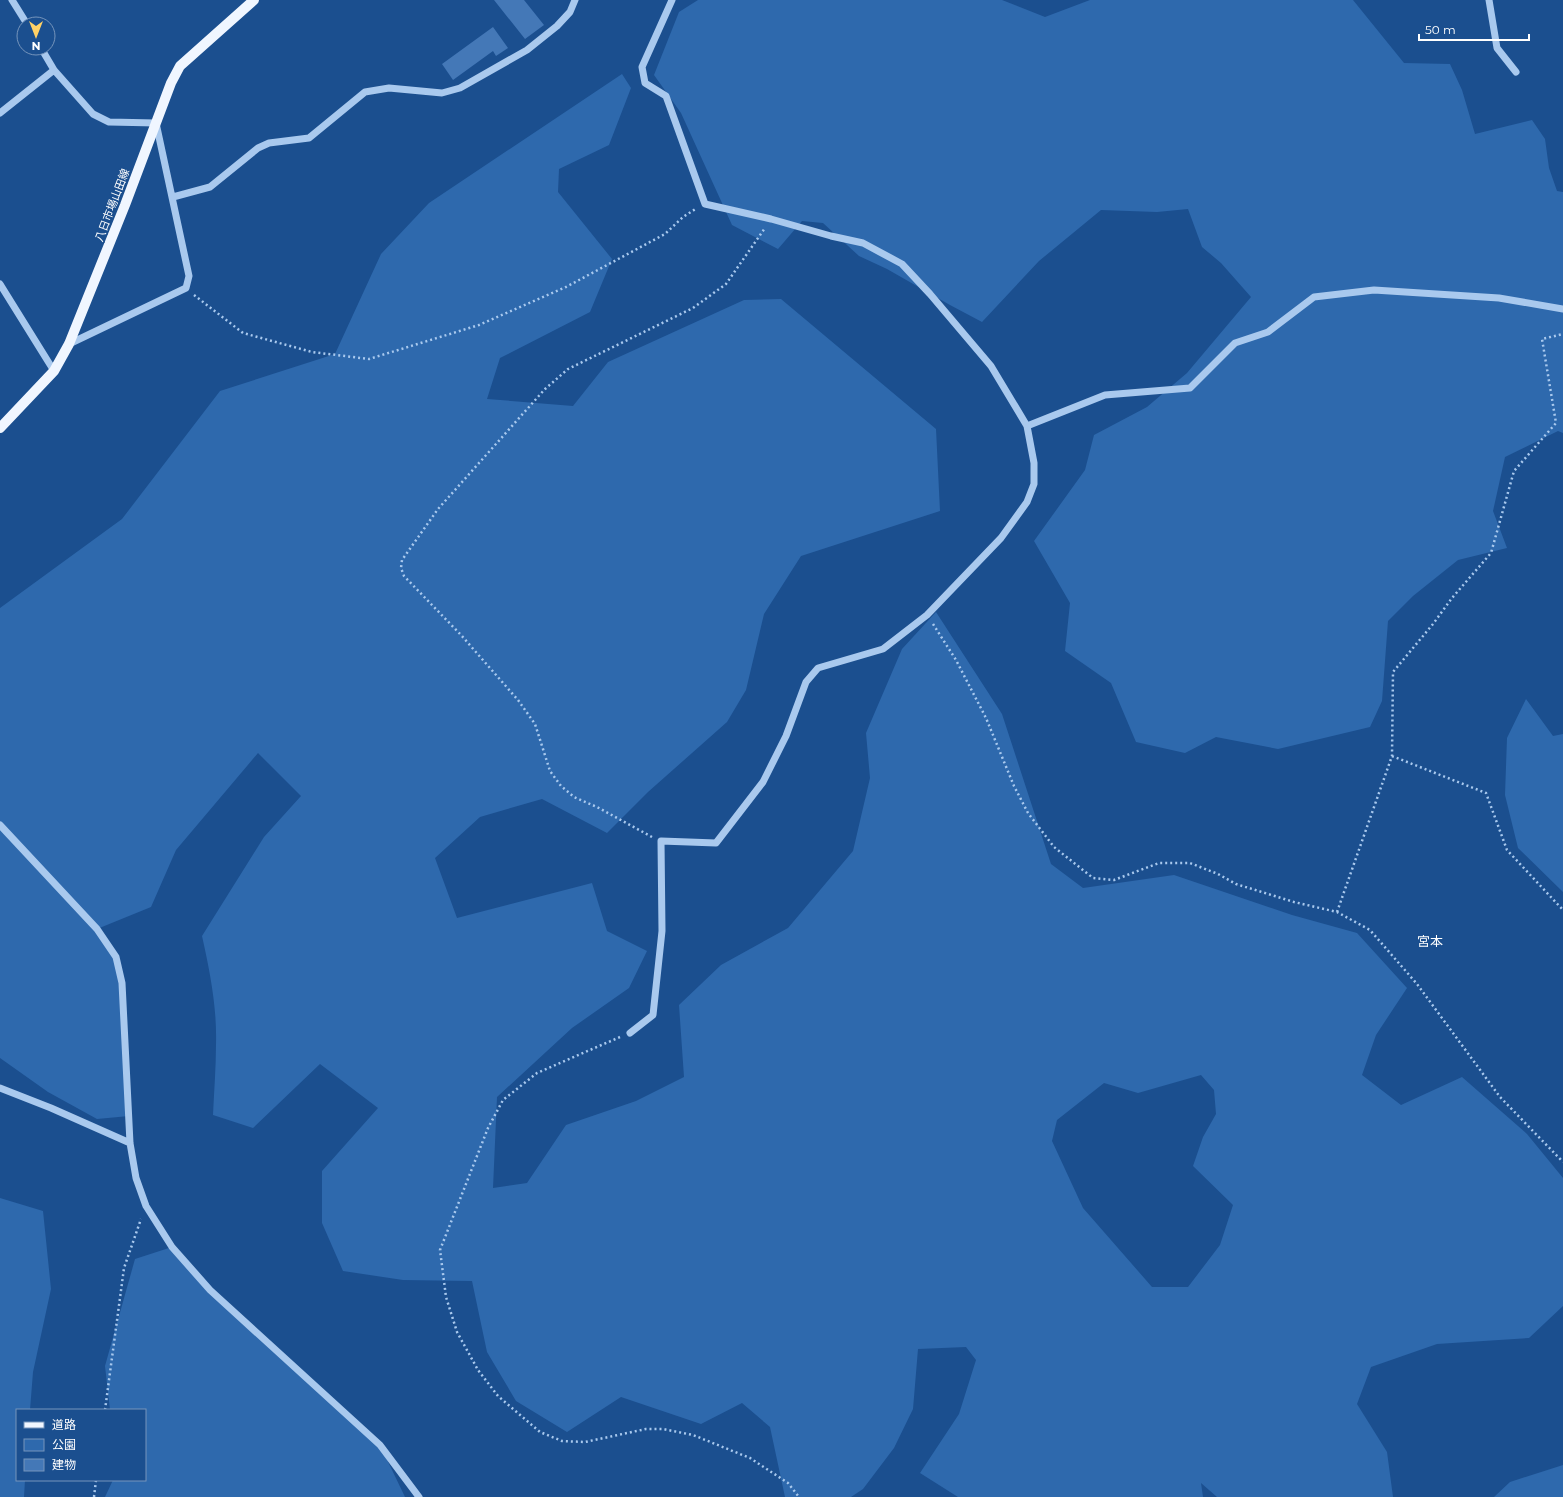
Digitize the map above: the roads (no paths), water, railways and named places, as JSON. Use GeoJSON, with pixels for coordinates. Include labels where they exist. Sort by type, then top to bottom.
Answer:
{"type":"FeatureCollection","features":[{"type":"Feature","properties":{"kind":"main road","name":"八日市場山田線"},"geometry":{"type":"LineString","coordinates":[[0,428],[54,371],[69,344],[171,83],[180,66],[254,0]]}},
{"type":"Feature","properties":{"kind":"street"},"geometry":{"type":"LineString","coordinates":[[12,0],[22,16]]}},
{"type":"Feature","properties":{"kind":"street"},"geometry":{"type":"LineString","coordinates":[[173,197],[210,187],[258,148],[269,143],[309,138],[365,92],[389,88],[442,93],[460,88],[527,50],[557,26],[570,12],[575,0]]}},
{"type":"Feature","properties":{"kind":"street"},"geometry":{"type":"LineString","coordinates":[[630,1033],[653,1015],[662,931],[661,841],[716,843],[763,782],[786,736],[806,682],[818,668],[883,649],[927,615],[1001,538],[1027,502],[1034,484],[1034,463],[1027,426],[991,366],[902,264],[863,243],[831,236],[771,219],[705,204],[666,96],[644,83],[642,67],[672,0]]}},
{"type":"Feature","properties":{"kind":"street"},"geometry":{"type":"LineString","coordinates":[[1489,0],[1497,48],[1516,72]]}},
{"type":"Feature","properties":{"kind":"street"},"geometry":{"type":"LineString","coordinates":[[46,56],[54,70],[93,114],[109,122],[156,123],[173,197],[188,276],[186,288],[69,344]]}},
{"type":"Feature","properties":{"kind":"street"},"geometry":{"type":"LineString","coordinates":[[0,113],[54,70]]}},
{"type":"Feature","properties":{"kind":"street"},"geometry":{"type":"LineString","coordinates":[[0,284],[54,371]]}},
{"type":"Feature","properties":{"kind":"street"},"geometry":{"type":"LineString","coordinates":[[1027,426],[1105,395],[1190,388],[1235,343],[1268,332],[1314,297],[1374,290],[1500,298],[1563,309]]}},
{"type":"Feature","properties":{"kind":"street"},"geometry":{"type":"LineString","coordinates":[[0,825],[97,929],[116,957],[122,983],[130,1143],[136,1178],[146,1206],[172,1247],[210,1290],[380,1445],[420,1497]]}},
{"type":"Feature","properties":{"kind":"street"},"geometry":{"type":"LineString","coordinates":[[0,1088],[51,1108],[130,1143]]}},
{"type":"Feature","properties":{"kind":"district","name":"宮本"},"geometry":{"type":"Point","coordinates":[1430,941]}}]}
